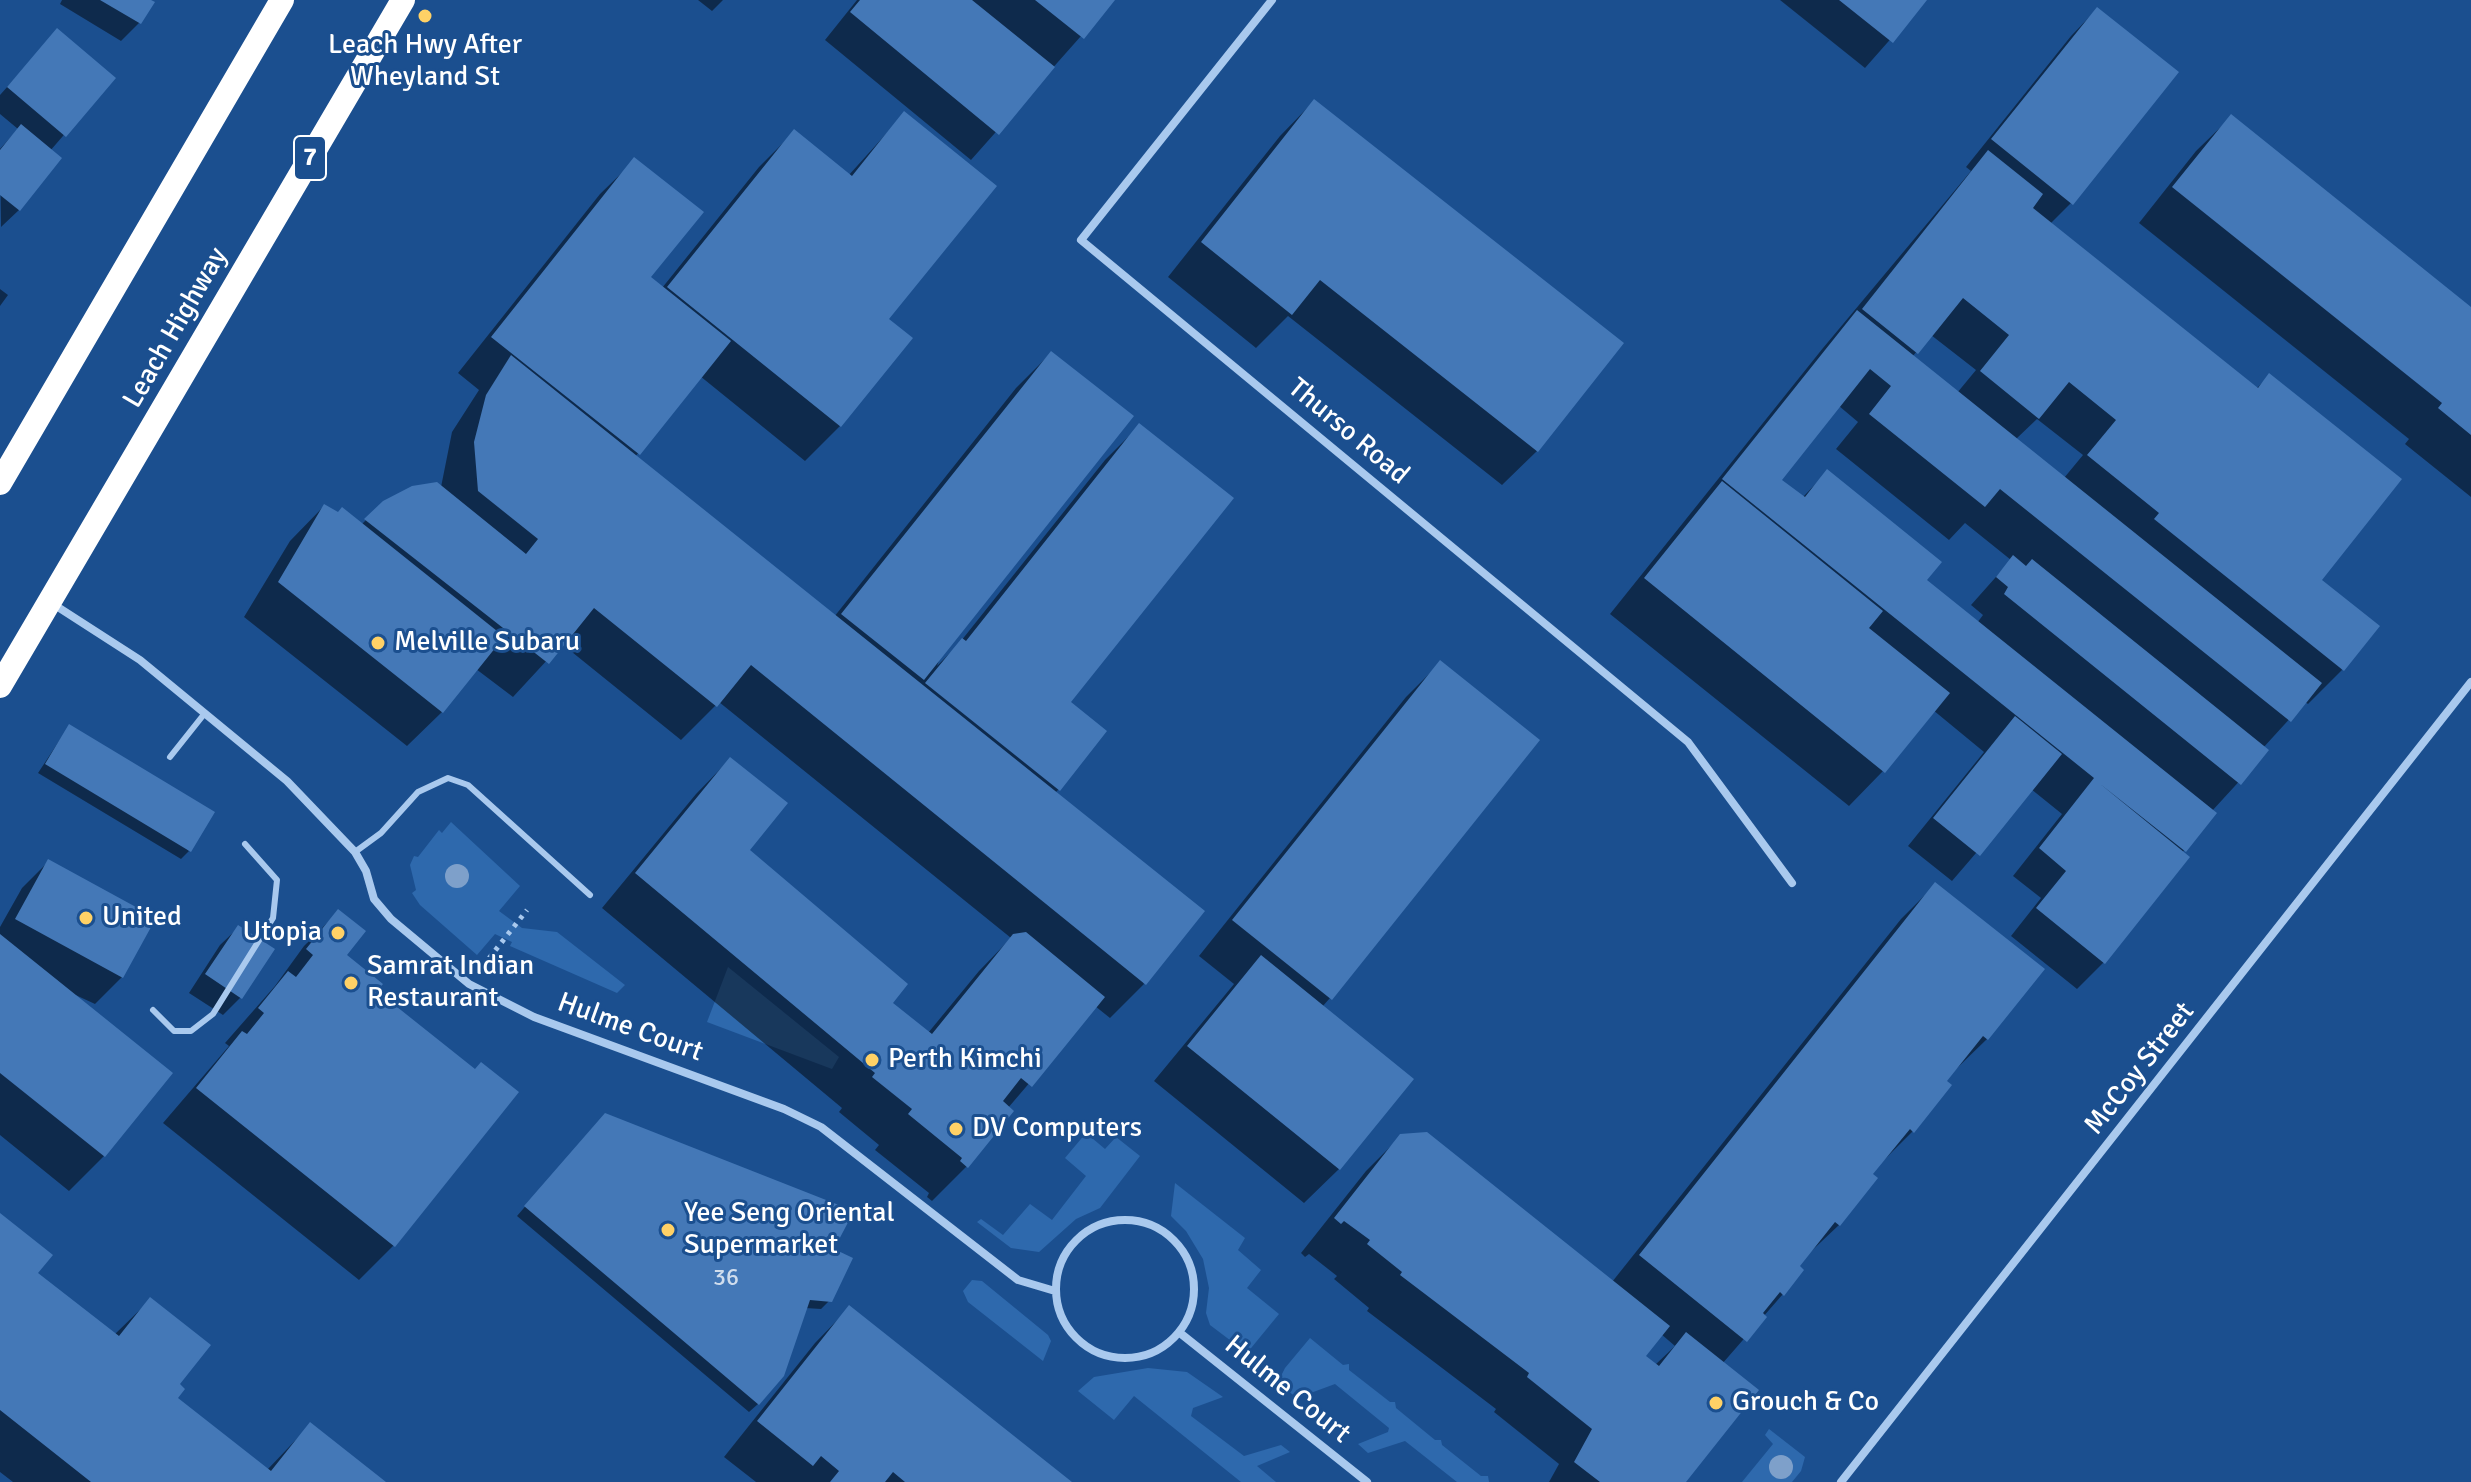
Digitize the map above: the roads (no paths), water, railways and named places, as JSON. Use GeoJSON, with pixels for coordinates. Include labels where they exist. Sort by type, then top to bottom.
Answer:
{"type":"FeatureCollection","features":[{"type":"Feature","properties":{"kind":"highway"},"geometry":{"type":"LineString","coordinates":[[0,483],[282,0]]}},
{"type":"Feature","properties":{"kind":"highway","name":"Leach Highway"},"geometry":{"type":"LineString","coordinates":[[0,686],[403,0]]}},
{"type":"Feature","properties":{"kind":"street","name":"Thurso Road"},"geometry":{"type":"LineString","coordinates":[[1272,0],[1081,240],[1688,742],[1792,883]]}},
{"type":"Feature","properties":{"kind":"street","name":"Hulme Court"},"geometry":{"type":"LineString","coordinates":[[50,602],[140,660],[206,711],[297,789],[355,852],[366,871],[374,899],[391,919],[469,984],[534,1017],[769,1103],[821,1127],[1018,1280],[1055,1291]]}},
{"type":"Feature","properties":{"kind":"street","name":"McCoy Street"},"geometry":{"type":"LineString","coordinates":[[1841,1482],[2471,682]]}},
{"type":"Feature","properties":{"kind":"street"},"geometry":{"type":"LineString","coordinates":[[1118,1219],[1158,1227],[1175,1239],[1187,1255],[1194,1275],[1195,1295],[1180,1333],[1146,1356],[1125,1359],[1104,1356],[1073,1336],[1058,1307],[1055,1291],[1058,1270],[1067,1252],[1081,1236],[1098,1225],[1118,1219]]}},
{"type":"Feature","properties":{"kind":"street","name":"Hulme Court"},"geometry":{"type":"LineString","coordinates":[[1180,1333],[1367,1482]]}},
{"type":"Feature","properties":{"kind":"lane"},"geometry":{"type":"LineString","coordinates":[[170,757],[206,711]]}},
{"type":"Feature","properties":{"kind":"lane"},"geometry":{"type":"LineString","coordinates":[[355,852],[381,833],[418,792],[448,778],[468,785],[590,895]]}},
{"type":"Feature","properties":{"kind":"lane"},"geometry":{"type":"LineString","coordinates":[[153,1010],[174,1031],[191,1031],[213,1014],[273,918],[277,880],[245,844]]}},
{"type":"Feature","properties":{"kind":"place","name":"Leach Hwy After Wheyland St"},"geometry":{"type":"Point","coordinates":[425,16]}},
{"type":"Feature","properties":{"kind":"place","name":"Melville Subaru"},"geometry":{"type":"Point","coordinates":[378,643]}},
{"type":"Feature","properties":{"kind":"place","name":"United"},"geometry":{"type":"Point","coordinates":[86,918]}},
{"type":"Feature","properties":{"kind":"place","name":"Utopia"},"geometry":{"type":"Point","coordinates":[338,933]}},
{"type":"Feature","properties":{"kind":"place","name":"Samrat Indian Restaurant"},"geometry":{"type":"Point","coordinates":[351,983]}},
{"type":"Feature","properties":{"kind":"place","name":"Perth Kimchi"},"geometry":{"type":"Point","coordinates":[872,1060]}},
{"type":"Feature","properties":{"kind":"place","name":"DV Computers"},"geometry":{"type":"Point","coordinates":[956,1129]}},
{"type":"Feature","properties":{"kind":"place","name":"Yee Seng Oriental Supermarket"},"geometry":{"type":"Point","coordinates":[668,1230]}},
{"type":"Feature","properties":{"kind":"place","name":"Grouch & Co"},"geometry":{"type":"Point","coordinates":[1716,1403]}}]}
